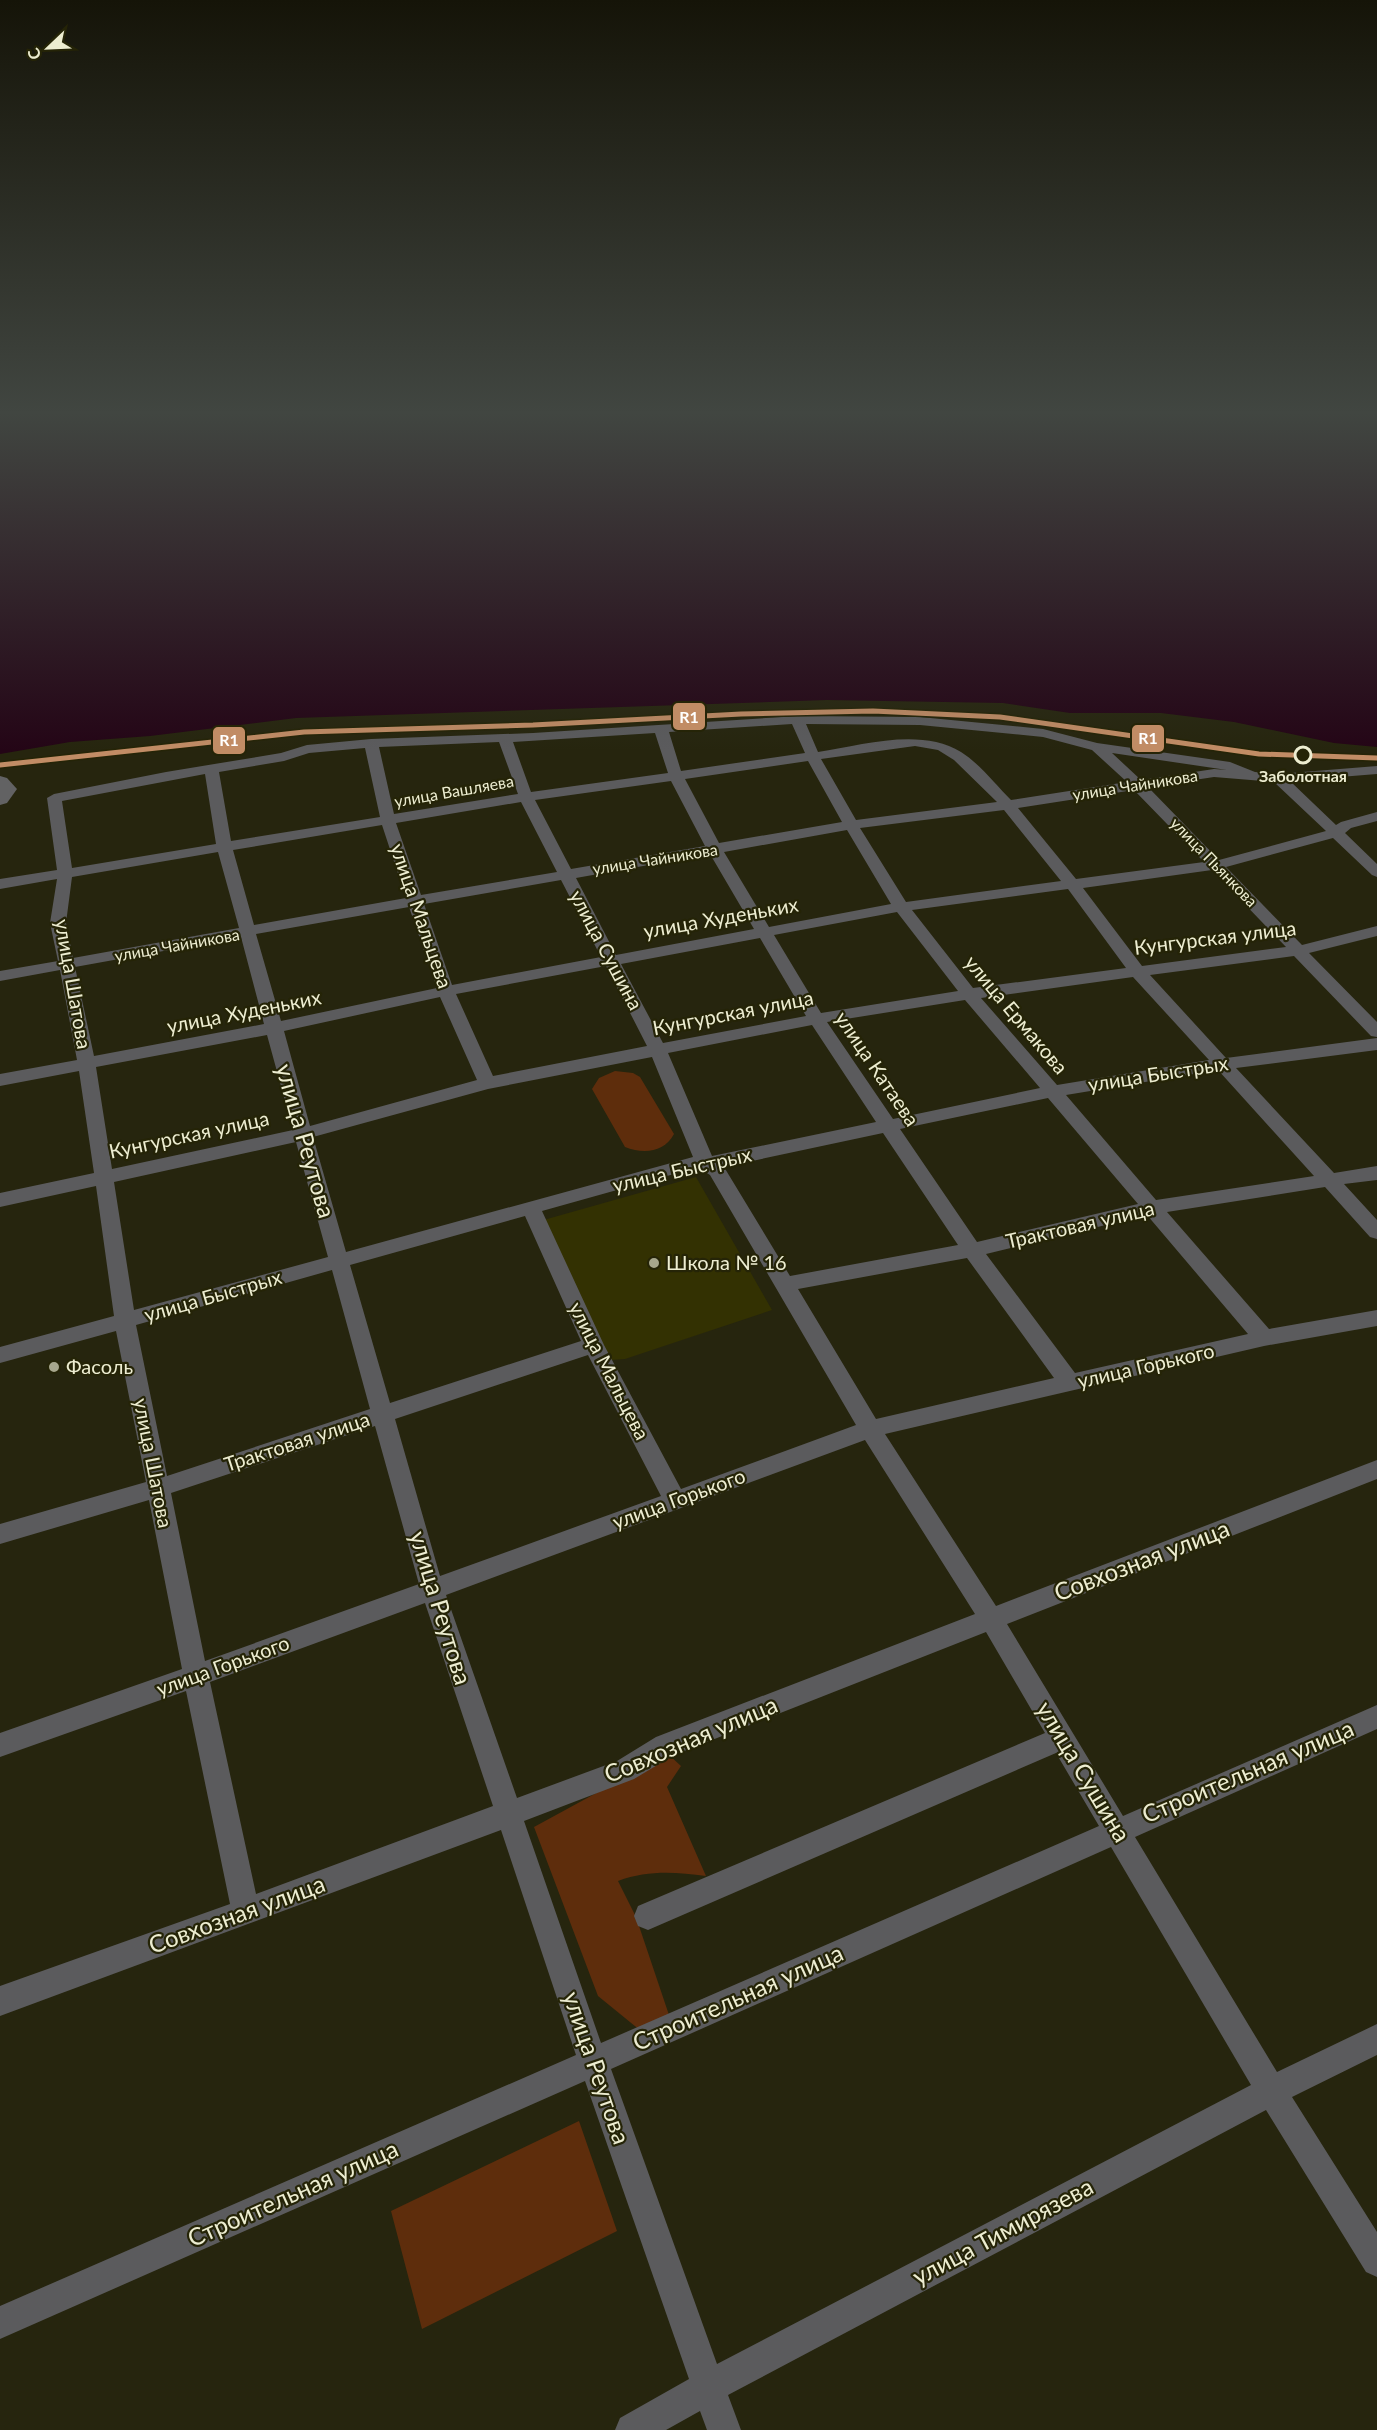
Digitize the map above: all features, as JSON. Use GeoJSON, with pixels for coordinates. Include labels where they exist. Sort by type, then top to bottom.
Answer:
{"type":"FeatureCollection","features":[{"type":"Feature","properties":{"kind":"main road"},"geometry":{"type":"LineString","coordinates":[[0,782],[8,789],[0,800]]}},
{"type":"Feature","properties":{"kind":"street"},"geometry":{"type":"LineString","coordinates":[[212,769],[284,758],[307,749],[371,743],[661,730],[797,720],[920,722],[1043,733],[1097,747],[1230,766],[1249,774]]}},
{"type":"Feature","properties":{"kind":"street","name":"улица Ермакова"},"geometry":{"type":"LineString","coordinates":[[797,720],[813,757],[901,907],[969,994],[1264,1338]]}},
{"type":"Feature","properties":{"kind":"street","name":"улица Катаева"},"geometry":{"type":"LineString","coordinates":[[661,730],[676,776],[715,850],[816,1019],[972,1250],[1070,1383]]}},
{"type":"Feature","properties":{"kind":"street","name":"улица Сушина"},"geometry":{"type":"LineString","coordinates":[[504,737],[526,797],[658,1051],[706,1164],[717,1170],[870,1429],[991,1619],[1271,2091],[1377,2261]]}},
{"type":"Feature","properties":{"kind":"street","name":"улица Вашляева"},"geometry":{"type":"LineString","coordinates":[[0,884],[224,845],[526,797],[915,742],[942,747],[959,757],[1008,805]]}},
{"type":"Feature","properties":{"kind":"street","name":"улица Мальцева"},"geometry":{"type":"LineString","coordinates":[[371,743],[388,820],[415,901],[446,991],[487,1083]]}},
{"type":"Feature","properties":{"kind":"street","name":"улица Пьянкова"},"geometry":{"type":"LineString","coordinates":[[1097,747],[1217,865],[1377,1032]]}},
{"type":"Feature","properties":{"kind":"street","name":"улица Шатова"},"geometry":{"type":"LineString","coordinates":[[212,769],[54,798],[65,874],[58,923],[87,1063],[125,1321],[246,1912]]}},
{"type":"Feature","properties":{"kind":"street","name":"улица Реутова"},"geometry":{"type":"LineString","coordinates":[[212,769],[224,845],[303,1134],[432,1588],[593,2062],[724,2430]]}},
{"type":"Feature","properties":{"kind":"street","name":"улица Чайникова"},"geometry":{"type":"LineString","coordinates":[[0,976],[851,825],[1008,805],[1214,773],[1278,778],[1377,770]]}},
{"type":"Feature","properties":{"kind":"street"},"geometry":{"type":"LineString","coordinates":[[1278,778],[1377,872]]}},
{"type":"Feature","properties":{"kind":"street"},"geometry":{"type":"LineString","coordinates":[[1008,805],[1072,884],[1136,970],[1220,1064],[1330,1179],[1377,1232]]}},
{"type":"Feature","properties":{"kind":"street","name":"улица Худеньких"},"geometry":{"type":"LineString","coordinates":[[0,1080],[274,1028],[611,959],[901,907],[1217,865],[1336,833],[1347,825],[1377,816]]}},
{"type":"Feature","properties":{"kind":"street","name":"Кунгурская улица"},"geometry":{"type":"LineString","coordinates":[[0,1200],[303,1134],[487,1083],[816,1019],[1136,970],[1300,950],[1377,931]]}},
{"type":"Feature","properties":{"kind":"street","name":"улица Быстрых"},"geometry":{"type":"LineString","coordinates":[[0,1355],[692,1163],[706,1164],[887,1124],[1053,1091],[1220,1064],[1377,1044]]}},
{"type":"Feature","properties":{"kind":"street","name":"Трактовая улица"},"geometry":{"type":"LineString","coordinates":[[785,1284],[972,1250],[1152,1207],[1377,1173]]}},
{"type":"Feature","properties":{"kind":"street","name":"улица Мальцева"},"geometry":{"type":"LineString","coordinates":[[531,1209],[593,1346],[675,1500]]}},
{"type":"Feature","properties":{"kind":"street","name":"улица Горького"},"geometry":{"type":"LineString","coordinates":[[0,1745],[196,1676],[870,1429],[1264,1338],[1377,1318]]}},
{"type":"Feature","properties":{"kind":"street","name":"Трактовая улица"},"geometry":{"type":"LineString","coordinates":[[0,1534],[158,1488],[593,1346]]}},
{"type":"Feature","properties":{"kind":"street","name":"Совхозная улица"},"geometry":{"type":"LineString","coordinates":[[0,2001],[246,1912],[625,1770],[665,1746],[1377,1469]]}},
{"type":"Feature","properties":{"kind":"street","name":"Строительная улица"},"geometry":{"type":"LineString","coordinates":[[0,2323],[1117,1829],[1377,1717]]}},
{"type":"Feature","properties":{"kind":"street"},"geometry":{"type":"LineString","coordinates":[[648,1916],[1062,1738]]}},
{"type":"Feature","properties":{"kind":"street","name":"улица Тимирязева"},"geometry":{"type":"LineString","coordinates":[[632,2430],[709,2387],[1271,2091],[1377,2039]]}},
{"type":"Feature","properties":{"kind":"shaded area"},"geometry":{"type":"Polygon","coordinates":[[[0,524],[1377,524],[1377,747],[1334,743],[1234,722],[1161,713],[1070,713],[1003,703],[827,700],[296,718],[150,736],[70,742],[0,754],[0,524]]]}},
{"type":"Feature","properties":{"kind":"shaded area"},"geometry":{"type":"Polygon","coordinates":[[[615,1071],[633,1073],[640,1077],[674,1134],[665,1145],[646,1151],[625,1147],[592,1089],[599,1078],[615,1071]]]}},
{"type":"Feature","properties":{"kind":"shaded area","name":"Школа № 16"},"geometry":{"type":"Polygon","coordinates":[[[696,1177],[772,1310],[625,1359],[611,1360],[540,1221],[696,1177]]]}},
{"type":"Feature","properties":{"kind":"shaded area"},"geometry":{"type":"Polygon","coordinates":[[[668,1754],[681,1766],[667,1787],[706,1876],[662,1873],[629,1877],[618,1881],[636,1917],[669,2015],[641,2031],[598,1996],[534,1827],[668,1754]]]}},
{"type":"Feature","properties":{"kind":"shaded area"},"geometry":{"type":"Polygon","coordinates":[[[579,2121],[617,2231],[422,2329],[391,2211],[579,2121]]]}},
{"type":"Feature","properties":{"kind":"transit line","name":"R1"},"geometry":{"type":"LineString","coordinates":[[0,765],[304,732],[533,725],[741,714],[873,711],[1000,717],[1259,754],[1377,758]]}},
{"type":"Feature","properties":{"kind":"place","name":"Заболотная"},"geometry":{"type":"Point","coordinates":[1303,755]}},
{"type":"Feature","properties":{"kind":"place","name":"Школа № 16"},"geometry":{"type":"Point","coordinates":[654,1263]}},
{"type":"Feature","properties":{"kind":"place","name":"Фасоль"},"geometry":{"type":"Point","coordinates":[54,1367]}}]}
